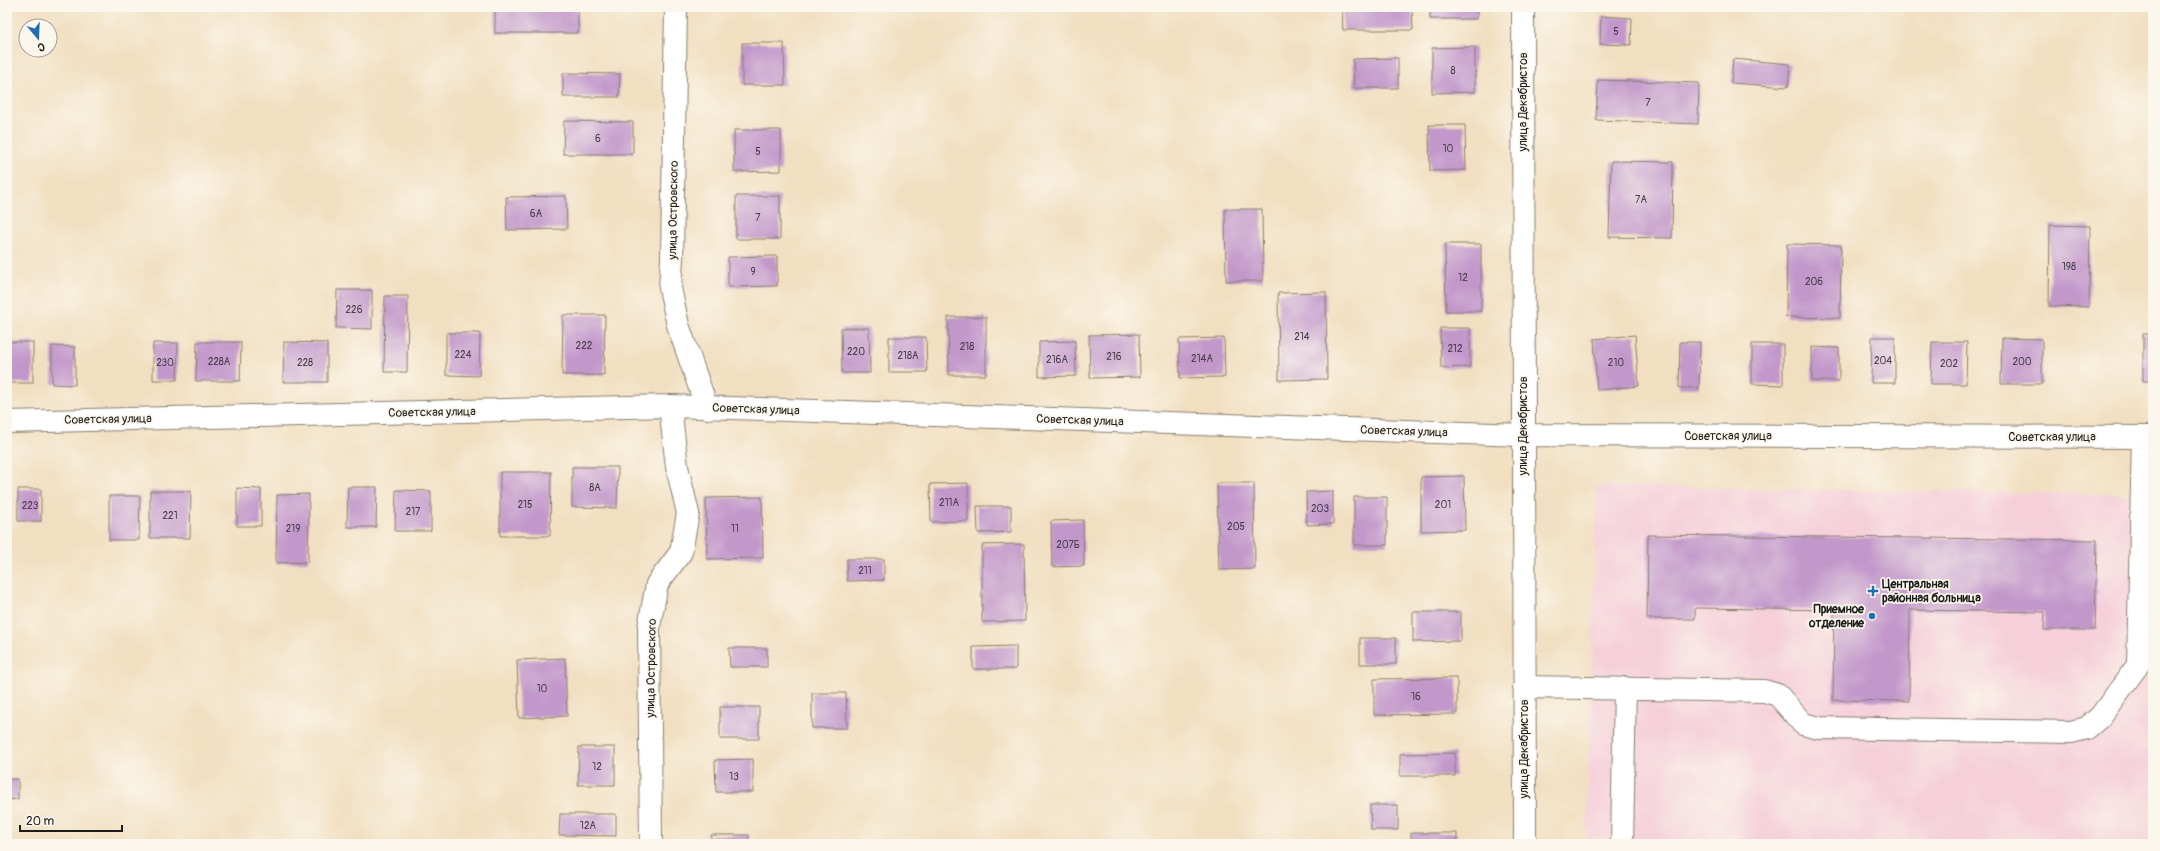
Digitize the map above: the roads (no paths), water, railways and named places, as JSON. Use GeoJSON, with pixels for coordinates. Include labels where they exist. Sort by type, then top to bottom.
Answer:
{"type":"FeatureCollection","features":[{"type":"Feature","properties":{"kind":"street","name":"улица Островского"},"geometry":{"type":"LineString","coordinates":[[676,7],[672,259],[670,288],[678,325],[707,408]]}},
{"type":"Feature","properties":{"kind":"street","name":"улица Декабристов"},"geometry":{"type":"LineString","coordinates":[[1523,7],[1525,844]]}},
{"type":"Feature","properties":{"kind":"street","name":"улица Островского"},"geometry":{"type":"LineString","coordinates":[[651,844],[649,627],[657,584],[681,552],[688,512],[677,467],[670,406]]}},
{"type":"Feature","properties":{"kind":"street","name":"Советская улица"},"geometry":{"type":"LineString","coordinates":[[7,422],[670,406],[1524,435],[2148,437]]}},
{"type":"Feature","properties":{"kind":"street"},"geometry":{"type":"LineString","coordinates":[[1524,686],[1764,691],[1778,695],[1803,724],[1820,728],[2071,732],[2087,728],[2100,717],[2146,665],[2148,437]]}},
{"type":"Feature","properties":{"kind":"street"},"geometry":{"type":"LineString","coordinates":[[1622,844],[1625,688]]}},
{"type":"Feature","properties":{"kind":"place","name":"Центральная районная больница"},"geometry":{"type":"Point","coordinates":[1873,591]}},
{"type":"Feature","properties":{"kind":"place","name":"Приемное отделение"},"geometry":{"type":"Point","coordinates":[1872,616]}}]}
